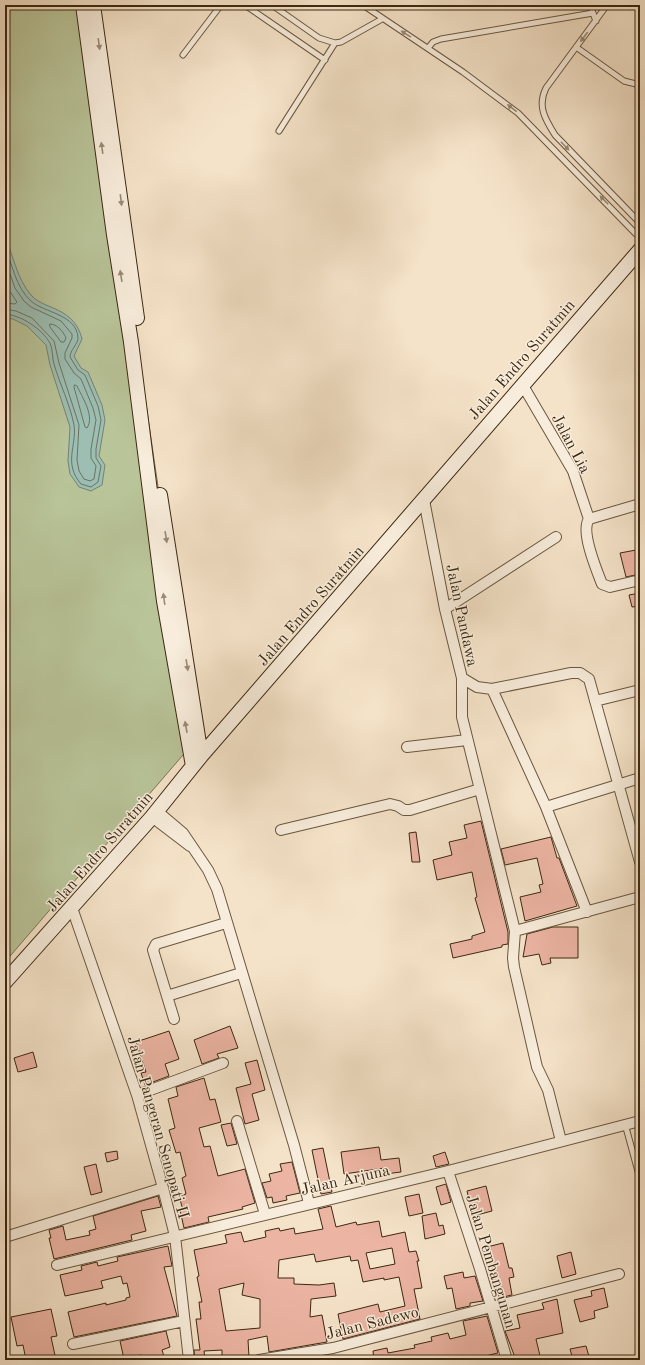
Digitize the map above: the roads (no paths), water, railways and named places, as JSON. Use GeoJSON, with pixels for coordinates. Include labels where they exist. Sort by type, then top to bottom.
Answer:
{"type":"FeatureCollection","features":[{"type":"Feature","properties":{"kind":"street"},"geometry":{"type":"LineString","coordinates":[[83,5],[114,235],[131,342],[164,601],[197,761]]}},
{"type":"Feature","properties":{"kind":"street"},"geometry":{"type":"LineString","coordinates":[[93,5],[197,761]]}},
{"type":"Feature","properties":{"kind":"street","name":"Jalan Endro Suratmin"},"geometry":{"type":"LineString","coordinates":[[5,982],[154,814],[197,761],[424,500],[522,384],[640,250]]}},
{"type":"Feature","properties":{"kind":"street","name":"Jalan Lia"},"geometry":{"type":"LineString","coordinates":[[522,384],[573,471],[589,519],[586,522],[586,534],[602,584],[610,587],[640,580]]}},
{"type":"Feature","properties":{"kind":"street","name":"Jalan Pandawa"},"geometry":{"type":"LineString","coordinates":[[424,500],[445,610],[462,678],[477,687],[492,688],[559,674],[580,673],[589,679],[618,784],[637,838],[640,862]]}},
{"type":"Feature","properties":{"kind":"street"},"geometry":{"type":"LineString","coordinates":[[589,519],[640,504]]}},
{"type":"Feature","properties":{"kind":"street"},"geometry":{"type":"LineString","coordinates":[[445,610],[556,537]]}},
{"type":"Feature","properties":{"kind":"street"},"geometry":{"type":"LineString","coordinates":[[462,678],[462,717],[515,931],[513,958],[514,967],[537,1067],[548,1090],[561,1140]]}},
{"type":"Feature","properties":{"kind":"street"},"geometry":{"type":"LineString","coordinates":[[492,688],[546,807],[587,912]]}},
{"type":"Feature","properties":{"kind":"street"},"geometry":{"type":"LineString","coordinates":[[595,701],[640,690]]}},
{"type":"Feature","properties":{"kind":"street"},"geometry":{"type":"LineString","coordinates":[[407,746],[467,740]]}},
{"type":"Feature","properties":{"kind":"street"},"geometry":{"type":"LineString","coordinates":[[546,807],[640,778]]}},
{"type":"Feature","properties":{"kind":"street"},"geometry":{"type":"LineString","coordinates":[[281,830],[390,804],[398,806],[404,810],[410,810],[480,789]]}},
{"type":"Feature","properties":{"kind":"street"},"geometry":{"type":"LineString","coordinates":[[154,814],[177,838],[192,847],[208,870],[217,889],[241,973],[294,1145],[309,1203]]}},
{"type":"Feature","properties":{"kind":"street"},"geometry":{"type":"LineString","coordinates":[[515,931],[640,897]]}},
{"type":"Feature","properties":{"kind":"street","name":"Jalan Pangeran Senopati II"},"geometry":{"type":"LineString","coordinates":[[72,908],[137,1095],[163,1188],[174,1236],[189,1360]]}},
{"type":"Feature","properties":{"kind":"street"},"geometry":{"type":"LineString","coordinates":[[174,1019],[153,950],[154,947],[156,944],[226,923]]}},
{"type":"Feature","properties":{"kind":"street"},"geometry":{"type":"LineString","coordinates":[[167,996],[241,973]]}},
{"type":"Feature","properties":{"kind":"street"},"geometry":{"type":"LineString","coordinates":[[137,1095],[223,1063]]}},
{"type":"Feature","properties":{"kind":"street"},"geometry":{"type":"LineString","coordinates":[[237,1121],[265,1214]]}},
{"type":"Feature","properties":{"kind":"street","name":"Jalan Arjuna"},"geometry":{"type":"LineString","coordinates":[[57,1265],[309,1203],[448,1171],[561,1140],[640,1121]]}},
{"type":"Feature","properties":{"kind":"street","name":"Jalan Pembangunan"},"geometry":{"type":"LineString","coordinates":[[448,1171],[507,1360]]}},
{"type":"Feature","properties":{"kind":"street"},"geometry":{"type":"LineString","coordinates":[[5,1237],[163,1188]]}},
{"type":"Feature","properties":{"kind":"street","name":"Jalan Sadewo"},"geometry":{"type":"LineString","coordinates":[[259,1360],[333,1348],[620,1274]]}},
{"type":"Feature","properties":{"kind":"street"},"geometry":{"type":"LineString","coordinates":[[73,1344],[184,1321]]}},
{"type":"Feature","properties":{"kind":"lane"},"geometry":{"type":"LineString","coordinates":[[183,55],[221,5]]}},
{"type":"Feature","properties":{"kind":"lane"},"geometry":{"type":"LineString","coordinates":[[245,5],[325,60]]}},
{"type":"Feature","properties":{"kind":"lane"},"geometry":{"type":"LineString","coordinates":[[272,5],[319,38],[335,43],[341,42],[382,19]]}},
{"type":"Feature","properties":{"kind":"lane"},"geometry":{"type":"LineString","coordinates":[[363,5],[485,87],[518,113],[636,234],[640,235]]}},
{"type":"Feature","properties":{"kind":"lane"},"geometry":{"type":"LineString","coordinates":[[591,5],[596,21]]}},
{"type":"Feature","properties":{"kind":"lane"},"geometry":{"type":"LineString","coordinates":[[607,5],[544,92],[541,105],[543,113],[555,135],[640,223]]}},
{"type":"Feature","properties":{"kind":"lane"},"geometry":{"type":"LineString","coordinates":[[428,48],[433,42],[441,39],[593,14]]}},
{"type":"Feature","properties":{"kind":"lane"},"geometry":{"type":"LineString","coordinates":[[279,131],[335,43]]}},
{"type":"Feature","properties":{"kind":"lane"},"geometry":{"type":"LineString","coordinates":[[576,47],[624,81],[640,85]]}},
{"type":"Feature","properties":{"kind":"lane"},"geometry":{"type":"LineString","coordinates":[[625,1124],[639,1175]]}},
{"type":"Feature","properties":{"kind":"water"},"geometry":{"type":"Polygon","coordinates":[[[5,236],[26,289],[38,301],[59,310],[69,317],[80,332],[82,339],[74,356],[81,368],[88,372],[102,405],[105,420],[99,456],[105,465],[102,485],[91,491],[79,487],[70,474],[68,461],[70,427],[50,365],[46,345],[27,326],[13,319],[5,318],[5,236]]]}}]}
